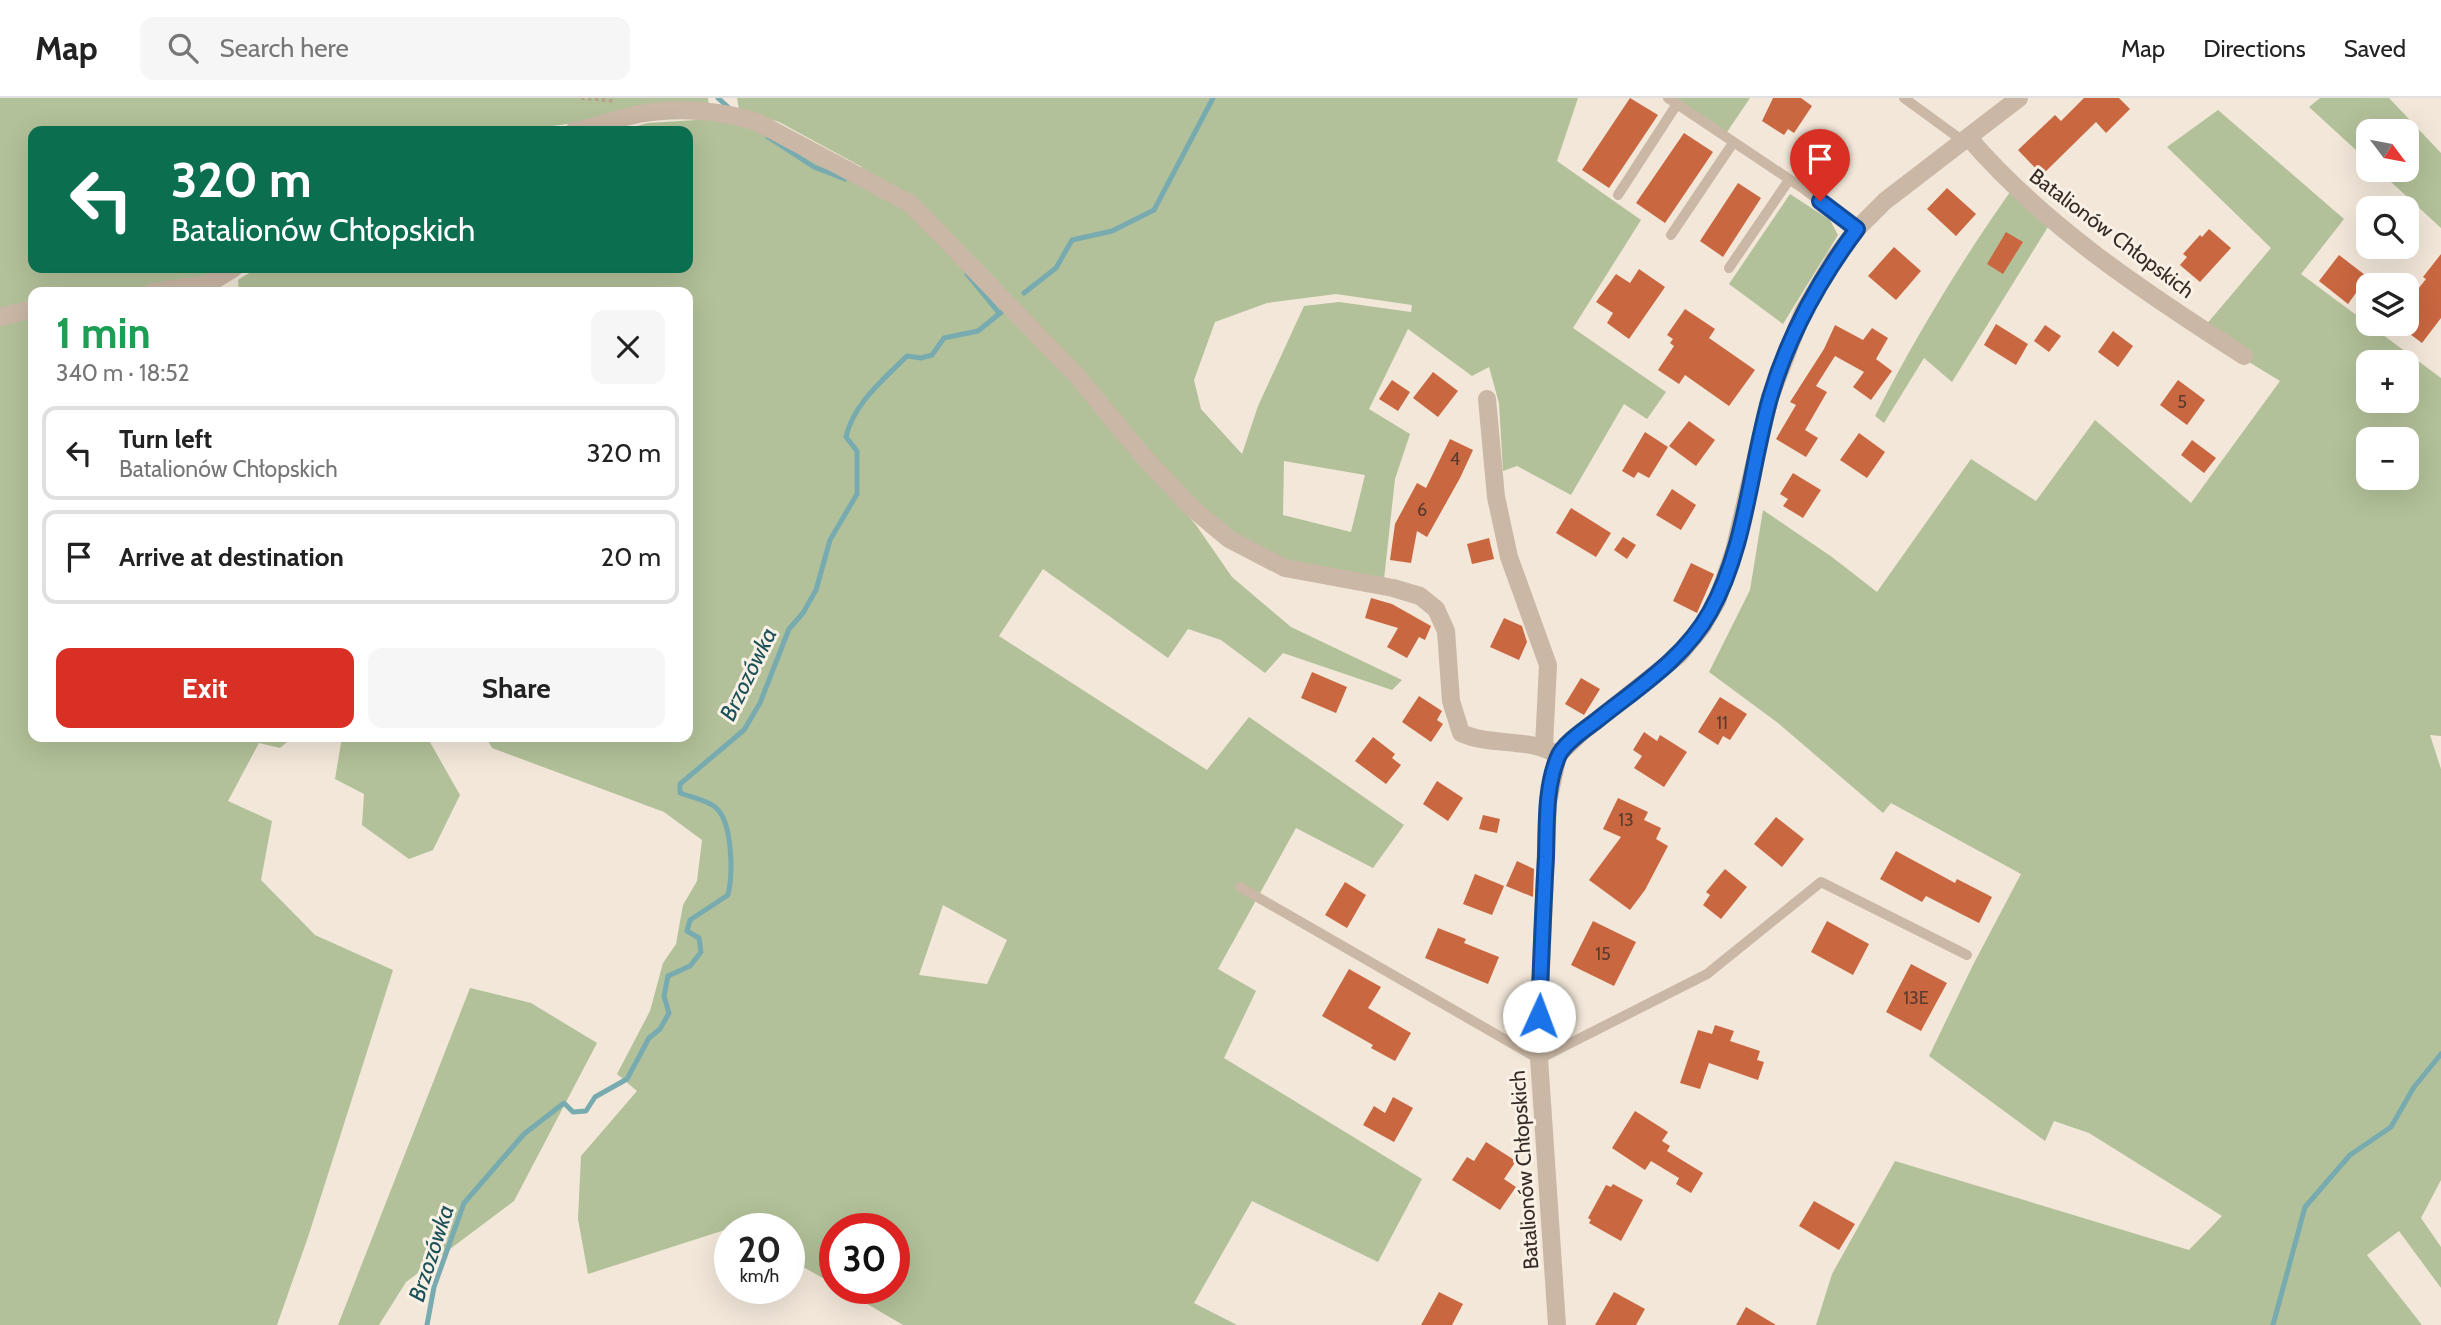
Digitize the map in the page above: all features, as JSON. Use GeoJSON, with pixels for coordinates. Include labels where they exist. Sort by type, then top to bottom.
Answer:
{"type":"FeatureCollection","features":[{"type":"Feature","properties":{"kind":"street"},"geometry":{"type":"LineString","coordinates":[[594,126],[639,114],[676,111],[736,115],[759,123],[911,204],[1078,377],[1143,456],[1192,508],[1229,539],[1285,568],[1420,596],[1436,609],[1446,631],[1451,701],[1461,733],[1478,740],[1551,751],[1581,732],[1679,655],[1717,601],[1734,551],[1770,397],[1803,312],[1835,258],[1857,229],[1885,201],[2019,98]]}},
{"type":"Feature","properties":{"kind":"street","name":"Batalionów Chłopskich"},"geometry":{"type":"LineString","coordinates":[[1966,139],[2048,217],[2143,289],[2244,356]]}},
{"type":"Feature","properties":{"kind":"street"},"geometry":{"type":"LineString","coordinates":[[187,287],[208,284],[226,273]]}},
{"type":"Feature","properties":{"kind":"street"},"geometry":{"type":"LineString","coordinates":[[0,317],[28,310]]}},
{"type":"Feature","properties":{"kind":"street","name":"Batalionów Chłopskich"},"geometry":{"type":"LineString","coordinates":[[1488,400],[1496,497],[1509,557],[1548,665],[1551,751],[1539,1059],[1557,1325]]}},
{"type":"Feature","properties":{"kind":"lane","name":"Batalionów Chłopskich"},"geometry":{"type":"LineString","coordinates":[[1904,98],[1966,139]]}},
{"type":"Feature","properties":{"kind":"lane"},"geometry":{"type":"LineString","coordinates":[[1618,195],[1672,101],[1857,229]]}},
{"type":"Feature","properties":{"kind":"lane"},"geometry":{"type":"LineString","coordinates":[[1671,235],[1733,143]]}},
{"type":"Feature","properties":{"kind":"lane"},"geometry":{"type":"LineString","coordinates":[[1729,268],[1789,180]]}},
{"type":"Feature","properties":{"kind":"lane"},"geometry":{"type":"LineString","coordinates":[[1240,887],[1539,1059],[1707,974],[1821,882],[1967,956]]}},
{"type":"Feature","properties":{"kind":"green space"},"geometry":{"type":"Polygon","coordinates":[[[0,98],[708,98],[709,105],[552,126],[28,126],[28,273],[211,273],[158,287],[28,287],[28,302],[0,310],[0,98]]]}},
{"type":"Feature","properties":{"kind":"green space"},"geometry":{"type":"Polygon","coordinates":[[[737,98],[1578,98],[1557,161],[1641,220],[1573,328],[1666,392],[1647,419],[1624,404],[1571,495],[1517,466],[1503,471],[1499,403],[1489,367],[1472,376],[1408,329],[1369,409],[1410,434],[1395,479],[1384,579],[1325,571],[1260,551],[1153,476],[1196,525],[1232,577],[1291,627],[1402,680],[1392,690],[1283,653],[1265,673],[1221,640],[1188,629],[1168,658],[1043,569],[999,636],[1207,770],[1249,717],[1404,825],[1373,868],[1296,828],[1218,969],[1256,991],[1224,1058],[1422,1179],[1378,1262],[1252,1201],[1194,1303],[1237,1325],[903,1325],[867,1304],[910,1304],[910,1213],[819,1213],[819,1276],[805,1268],[805,1213],[714,1213],[714,1233],[588,1274],[578,1219],[581,1156],[637,1091],[617,1074],[650,1011],[663,963],[676,944],[683,905],[697,881],[702,840],[664,812],[492,748],[489,742],[693,742],[693,287],[239,287],[238,280],[249,273],[693,273],[693,126],[637,126],[648,123],[712,119],[745,121],[858,182],[862,167],[779,122],[739,109],[737,98]],[[1336,294],[1267,303],[1215,322],[1194,380],[1201,409],[1242,454],[1258,406],[1304,306],[1339,302],[1411,312],[1412,305],[1336,294]],[[1284,461],[1283,515],[1351,532],[1365,475],[1284,461]],[[943,905],[919,975],[987,984],[1007,940],[943,905]]]}},
{"type":"Feature","properties":{"kind":"green space"},"geometry":{"type":"Polygon","coordinates":[[[1675,98],[1750,98],[1727,132],[1675,98]]]}},
{"type":"Feature","properties":{"kind":"green space"},"geometry":{"type":"Polygon","coordinates":[[[2320,98],[2389,98],[2409,119],[2356,119],[2356,150],[2309,107],[2320,98]]]}},
{"type":"Feature","properties":{"kind":"green space"},"geometry":{"type":"Polygon","coordinates":[[[2218,110],[2344,219],[2301,274],[2356,315],[2356,336],[2384,336],[2403,350],[2356,350],[2356,413],[2419,413],[2419,362],[2441,378],[2441,736],[2430,735],[2441,769],[2441,1180],[2421,1218],[2441,1247],[2441,1288],[2399,1231],[2367,1255],[2422,1325],[1816,1325],[1832,1274],[1895,1161],[2189,1250],[2222,1216],[2089,1133],[2054,1121],[2045,1141],[1929,1056],[2021,874],[1891,803],[1883,813],[1778,723],[1709,672],[1750,590],[1763,510],[1832,557],[1877,592],[1971,459],[2036,501],[2095,420],[2191,503],[2280,381],[2200,332],[2271,248],[2167,147],[2218,110]]]}},
{"type":"Feature","properties":{"kind":"green space"},"geometry":{"type":"Polygon","coordinates":[[[2419,130],[2441,153],[2441,228],[2419,208],[2419,196],[2406,196],[2391,182],[2419,182],[2419,130]]]}},
{"type":"Feature","properties":{"kind":"green space"},"geometry":{"type":"Polygon","coordinates":[[[2013,188],[2051,222],[1952,382],[1924,358],[1884,423],[1875,416],[1907,357],[1957,271],[2013,188]]]}},
{"type":"Feature","properties":{"kind":"green space"},"geometry":{"type":"Polygon","coordinates":[[[1790,194],[1830,220],[1838,235],[1783,324],[1729,284],[1790,194]]]}},
{"type":"Feature","properties":{"kind":"green space"},"geometry":{"type":"Polygon","coordinates":[[[28,317],[28,742],[287,742],[280,748],[259,743],[228,801],[272,821],[261,880],[315,935],[393,970],[308,1237],[277,1325],[0,1325],[0,325],[28,317]]]}},
{"type":"Feature","properties":{"kind":"green space"},"geometry":{"type":"Polygon","coordinates":[[[341,742],[430,742],[460,795],[433,850],[409,859],[362,825],[364,794],[335,779],[341,742]]]}},
{"type":"Feature","properties":{"kind":"green space"},"geometry":{"type":"Polygon","coordinates":[[[470,988],[531,1003],[597,1043],[514,1201],[406,1282],[379,1325],[338,1325],[470,988]]]}},
{"type":"Feature","properties":{"kind":"building"},"geometry":{"type":"Polygon","coordinates":[[[1630,98],[1658,115],[1609,188],[1582,170],[1630,98]]]}},
{"type":"Feature","properties":{"kind":"building"},"geometry":{"type":"Polygon","coordinates":[[[1773,98],[1801,98],[1812,106],[1794,133],[1788,129],[1784,135],[1762,121],[1773,98]]]}},
{"type":"Feature","properties":{"kind":"building"},"geometry":{"type":"Polygon","coordinates":[[[2084,98],[2119,98],[2130,109],[2106,133],[2096,122],[2042,175],[2018,150],[2055,115],[2061,121],[2084,98]]]}},
{"type":"Feature","properties":{"kind":"building"},"geometry":{"type":"Polygon","coordinates":[[[1684,133],[1713,152],[1665,223],[1636,203],[1684,133]]]}},
{"type":"Feature","properties":{"kind":"building"},"geometry":{"type":"Polygon","coordinates":[[[1738,183],[1761,198],[1723,257],[1700,241],[1738,183]]]}},
{"type":"Feature","properties":{"kind":"building"},"geometry":{"type":"Polygon","coordinates":[[[1947,188],[1976,214],[1956,236],[1927,209],[1947,188]]]}},
{"type":"Feature","properties":{"kind":"building"},"geometry":{"type":"Polygon","coordinates":[[[2209,229],[2231,248],[2200,282],[2180,265],[2187,257],[2183,254],[2209,229]]]}},
{"type":"Feature","properties":{"kind":"building"},"geometry":{"type":"Polygon","coordinates":[[[2006,232],[2023,242],[2003,274],[1987,264],[2006,232]]]}},
{"type":"Feature","properties":{"kind":"building"},"geometry":{"type":"Polygon","coordinates":[[[1894,247],[1921,271],[1896,300],[1868,276],[1894,247]]]}},
{"type":"Feature","properties":{"kind":"building"},"geometry":{"type":"Polygon","coordinates":[[[2441,254],[2441,318],[2422,343],[2413,336],[2419,336],[2419,288],[2426,279],[2423,277],[2441,254]]]}},
{"type":"Feature","properties":{"kind":"building"},"geometry":{"type":"Polygon","coordinates":[[[2339,255],[2362,273],[2356,273],[2356,293],[2348,304],[2319,281],[2339,255]]]}},
{"type":"Feature","properties":{"kind":"building"},"geometry":{"type":"Polygon","coordinates":[[[1639,269],[1665,287],[1629,339],[1607,323],[1613,313],[1596,302],[1616,274],[1630,283],[1639,269]]]}},
{"type":"Feature","properties":{"kind":"building"},"geometry":{"type":"Polygon","coordinates":[[[1685,309],[1715,329],[1709,338],[1755,370],[1729,406],[1685,375],[1679,384],[1658,370],[1674,346],[1670,343],[1673,339],[1667,335],[1685,309]]]}},
{"type":"Feature","properties":{"kind":"building"},"geometry":{"type":"Polygon","coordinates":[[[1996,324],[2028,344],[2016,365],[1984,345],[1996,324]]]}},
{"type":"Feature","properties":{"kind":"building"},"geometry":{"type":"Polygon","coordinates":[[[1835,325],[1863,340],[1872,328],[1888,338],[1876,359],[1892,371],[1871,400],[1853,387],[1864,372],[1835,356],[1816,386],[1827,392],[1805,430],[1818,438],[1806,457],[1776,439],[1796,405],[1790,402],[1824,349],[1835,325]]]}},
{"type":"Feature","properties":{"kind":"building"},"geometry":{"type":"Polygon","coordinates":[[[2045,325],[2061,336],[2049,352],[2034,341],[2045,325]]]}},
{"type":"Feature","properties":{"kind":"building"},"geometry":{"type":"Polygon","coordinates":[[[2113,331],[2133,346],[2118,367],[2098,352],[2113,331]]]}},
{"type":"Feature","properties":{"kind":"building"},"geometry":{"type":"Polygon","coordinates":[[[1433,372],[1458,391],[1438,417],[1413,398],[1433,372]]]}},
{"type":"Feature","properties":{"kind":"building"},"geometry":{"type":"Polygon","coordinates":[[[1392,380],[1410,392],[1398,411],[1379,399],[1392,380]]]}},
{"type":"Feature","properties":{"kind":"building"},"geometry":{"type":"Polygon","coordinates":[[[2178,380],[2205,400],[2187,425],[2160,405],[2178,380]]]}},
{"type":"Feature","properties":{"kind":"building"},"geometry":{"type":"Polygon","coordinates":[[[1689,421],[1715,440],[1696,466],[1669,446],[1689,421]]]}},
{"type":"Feature","properties":{"kind":"building"},"geometry":{"type":"Polygon","coordinates":[[[1645,432],[1668,447],[1649,478],[1638,472],[1634,478],[1622,471],[1645,432]]]}},
{"type":"Feature","properties":{"kind":"building"},"geometry":{"type":"Polygon","coordinates":[[[1859,433],[1885,452],[1867,478],[1840,460],[1859,433]]]}},
{"type":"Feature","properties":{"kind":"building"},"geometry":{"type":"Polygon","coordinates":[[[1450,439],[1473,450],[1460,478],[1427,537],[1417,531],[1411,563],[1390,560],[1395,524],[1417,483],[1426,488],[1450,439]]]}},
{"type":"Feature","properties":{"kind":"building"},"geometry":{"type":"Polygon","coordinates":[[[2192,440],[2216,458],[2204,473],[2181,455],[2192,440]]]}},
{"type":"Feature","properties":{"kind":"building"},"geometry":{"type":"Polygon","coordinates":[[[1793,473],[1821,490],[1803,518],[1783,506],[1788,499],[1780,494],[1793,473]]]}},
{"type":"Feature","properties":{"kind":"building"},"geometry":{"type":"Polygon","coordinates":[[[1672,489],[1696,505],[1681,530],[1656,515],[1672,489]]]}},
{"type":"Feature","properties":{"kind":"building"},"geometry":{"type":"Polygon","coordinates":[[[1571,508],[1611,533],[1596,557],[1556,533],[1571,508]]]}},
{"type":"Feature","properties":{"kind":"building"},"geometry":{"type":"Polygon","coordinates":[[[1623,537],[1636,545],[1627,559],[1614,550],[1623,537]]]}},
{"type":"Feature","properties":{"kind":"building"},"geometry":{"type":"Polygon","coordinates":[[[1489,538],[1494,559],[1472,564],[1467,544],[1489,538]]]}},
{"type":"Feature","properties":{"kind":"building"},"geometry":{"type":"Polygon","coordinates":[[[1691,563],[1714,574],[1697,613],[1673,601],[1691,563]]]}},
{"type":"Feature","properties":{"kind":"building"},"geometry":{"type":"Polygon","coordinates":[[[1371,598],[1392,604],[1431,626],[1425,640],[1419,637],[1407,658],[1387,647],[1398,628],[1365,618],[1371,598]]]}},
{"type":"Feature","properties":{"kind":"building"},"geometry":{"type":"Polygon","coordinates":[[[1504,618],[1522,626],[1527,642],[1519,660],[1490,647],[1504,618]]]}},
{"type":"Feature","properties":{"kind":"building"},"geometry":{"type":"Polygon","coordinates":[[[1312,672],[1347,687],[1336,713],[1301,698],[1312,672]]]}},
{"type":"Feature","properties":{"kind":"building"},"geometry":{"type":"Polygon","coordinates":[[[1581,678],[1600,689],[1584,715],[1565,704],[1581,678]]]}},
{"type":"Feature","properties":{"kind":"building"},"geometry":{"type":"Polygon","coordinates":[[[1419,696],[1442,711],[1437,720],[1443,724],[1431,742],[1402,722],[1419,696]]]}},
{"type":"Feature","properties":{"kind":"building"},"geometry":{"type":"Polygon","coordinates":[[[1720,697],[1747,714],[1730,740],[1723,736],[1718,745],[1698,732],[1720,697]]]}},
{"type":"Feature","properties":{"kind":"building"},"geometry":{"type":"Polygon","coordinates":[[[1644,732],[1657,741],[1660,735],[1687,752],[1664,787],[1634,768],[1642,756],[1633,750],[1644,732]]]}},
{"type":"Feature","properties":{"kind":"building"},"geometry":{"type":"Polygon","coordinates":[[[1373,737],[1395,754],[1392,758],[1401,765],[1386,784],[1355,761],[1373,737]]]}},
{"type":"Feature","properties":{"kind":"building"},"geometry":{"type":"Polygon","coordinates":[[[1437,781],[1463,798],[1448,821],[1423,804],[1437,781]]]}},
{"type":"Feature","properties":{"kind":"building"},"geometry":{"type":"Polygon","coordinates":[[[1618,798],[1648,812],[1644,820],[1661,828],[1656,839],[1668,846],[1645,890],[1630,910],[1589,880],[1621,837],[1603,829],[1618,798]]]}},
{"type":"Feature","properties":{"kind":"building"},"geometry":{"type":"Polygon","coordinates":[[[1483,815],[1500,819],[1497,833],[1479,829],[1483,815]]]}},
{"type":"Feature","properties":{"kind":"building"},"geometry":{"type":"Polygon","coordinates":[[[1776,817],[1804,839],[1782,867],[1754,844],[1776,817]]]}},
{"type":"Feature","properties":{"kind":"building"},"geometry":{"type":"Polygon","coordinates":[[[1896,851],[1955,883],[1957,879],[1992,897],[1979,923],[1926,896],[1922,902],[1880,879],[1896,851]]]}},
{"type":"Feature","properties":{"kind":"building"},"geometry":{"type":"Polygon","coordinates":[[[1517,861],[1534,869],[1533,897],[1506,886],[1517,861]]]}},
{"type":"Feature","properties":{"kind":"building"},"geometry":{"type":"Polygon","coordinates":[[[1725,869],[1747,887],[1721,919],[1703,905],[1710,895],[1706,892],[1725,869]]]}},
{"type":"Feature","properties":{"kind":"building"},"geometry":{"type":"Polygon","coordinates":[[[1475,874],[1504,886],[1492,915],[1463,904],[1475,874]]]}},
{"type":"Feature","properties":{"kind":"building"},"geometry":{"type":"Polygon","coordinates":[[[1345,882],[1366,895],[1347,928],[1325,915],[1345,882]]]}},
{"type":"Feature","properties":{"kind":"building"},"geometry":{"type":"Polygon","coordinates":[[[1593,921],[1636,942],[1614,986],[1571,965],[1593,921]]]}},
{"type":"Feature","properties":{"kind":"building"},"geometry":{"type":"Polygon","coordinates":[[[1827,921],[1869,944],[1853,975],[1811,952],[1827,921]]]}},
{"type":"Feature","properties":{"kind":"building"},"geometry":{"type":"Polygon","coordinates":[[[1438,928],[1466,939],[1464,943],[1499,957],[1488,984],[1425,958],[1438,928]]]}},
{"type":"Feature","properties":{"kind":"building"},"geometry":{"type":"Polygon","coordinates":[[[1911,964],[1947,983],[1921,1031],[1886,1012],[1911,964]]]}},
{"type":"Feature","properties":{"kind":"building"},"geometry":{"type":"Polygon","coordinates":[[[1349,969],[1381,987],[1368,1008],[1411,1033],[1395,1061],[1322,1016],[1349,969]]]}},
{"type":"Feature","properties":{"kind":"building"},"geometry":{"type":"Polygon","coordinates":[[[1715,1025],[1734,1031],[1730,1041],[1760,1051],[1757,1060],[1764,1062],[1758,1080],[1709,1063],[1700,1089],[1680,1083],[1698,1030],[1712,1034],[1715,1025]]]}},
{"type":"Feature","properties":{"kind":"building"},"geometry":{"type":"Polygon","coordinates":[[[1393,1097],[1413,1108],[1394,1142],[1363,1125],[1374,1106],[1385,1113],[1393,1097]]]}},
{"type":"Feature","properties":{"kind":"building"},"geometry":{"type":"Polygon","coordinates":[[[1635,1111],[1668,1132],[1662,1141],[1670,1146],[1667,1151],[1703,1173],[1691,1193],[1676,1184],[1679,1178],[1651,1161],[1645,1170],[1612,1148],[1635,1111]]]}},
{"type":"Feature","properties":{"kind":"building"},"geometry":{"type":"Polygon","coordinates":[[[1486,1142],[1516,1161],[1504,1179],[1516,1187],[1500,1210],[1452,1180],[1467,1157],[1474,1161],[1486,1142]]]}},
{"type":"Feature","properties":{"kind":"building"},"geometry":{"type":"Polygon","coordinates":[[[1613,1184],[1643,1200],[1621,1241],[1589,1223],[1591,1220],[1588,1218],[1606,1185],[1611,1187],[1613,1184]]]}},
{"type":"Feature","properties":{"kind":"building"},"geometry":{"type":"Polygon","coordinates":[[[1814,1201],[1855,1224],[1839,1250],[1799,1226],[1814,1201]]]}},
{"type":"Feature","properties":{"kind":"building"},"geometry":{"type":"Polygon","coordinates":[[[1439,1292],[1463,1304],[1452,1325],[1421,1325],[1439,1292]]]}},
{"type":"Feature","properties":{"kind":"building"},"geometry":{"type":"Polygon","coordinates":[[[1614,1292],[1645,1309],[1636,1325],[1595,1325],[1614,1292]]]}},
{"type":"Feature","properties":{"kind":"building"},"geometry":{"type":"Polygon","coordinates":[[[1746,1307],[1776,1325],[1736,1325],[1746,1307]]]}},
{"type":"Feature","properties":{"kind":"waterway"},"geometry":{"type":"LineString","coordinates":[[718,98],[729,108]]}},
{"type":"Feature","properties":{"kind":"waterway","name":"Brzozówka"},"geometry":{"type":"LineString","coordinates":[[1024,293],[1056,268],[1072,240],[1112,231],[1154,210],[1213,98]]}},
{"type":"Feature","properties":{"kind":"waterway"},"geometry":{"type":"LineString","coordinates":[[768,137],[814,167],[845,179]]}},
{"type":"Feature","properties":{"kind":"waterway"},"geometry":{"type":"LineString","coordinates":[[967,274],[999,313]]}},
{"type":"Feature","properties":{"kind":"waterway","name":"Brzozówka"},"geometry":{"type":"LineString","coordinates":[[427,1325],[434,1287],[464,1203],[524,1134],[564,1103],[573,1112],[586,1111],[595,1097],[627,1079],[649,1038],[660,1029],[669,1013],[664,996],[668,976],[690,966],[701,952],[699,938],[687,931],[690,920],[728,895],[731,874],[730,848],[721,814],[712,805],[680,793],[680,784],[744,730],[760,703],[789,629],[803,613],[816,590],[830,540],[857,494],[857,451],[846,437],[855,414],[870,393],[907,356],[921,358],[932,355],[944,338],[978,331],[1004,310]]}},
{"type":"Feature","properties":{"kind":"waterway"},"geometry":{"type":"LineString","coordinates":[[2273,1325],[2305,1207],[2350,1155],[2391,1127],[2414,1087],[2441,1054]]}},
{"type":"Feature","properties":{"kind":"route"},"geometry":{"type":"LineString","coordinates":[[1539,1016],[1548,802],[1558,755],[1581,732],[1679,655],[1702,627],[1717,601],[1734,551],[1770,397],[1784,358],[1803,312],[1835,258],[1857,229],[1820,201]]}}]}
